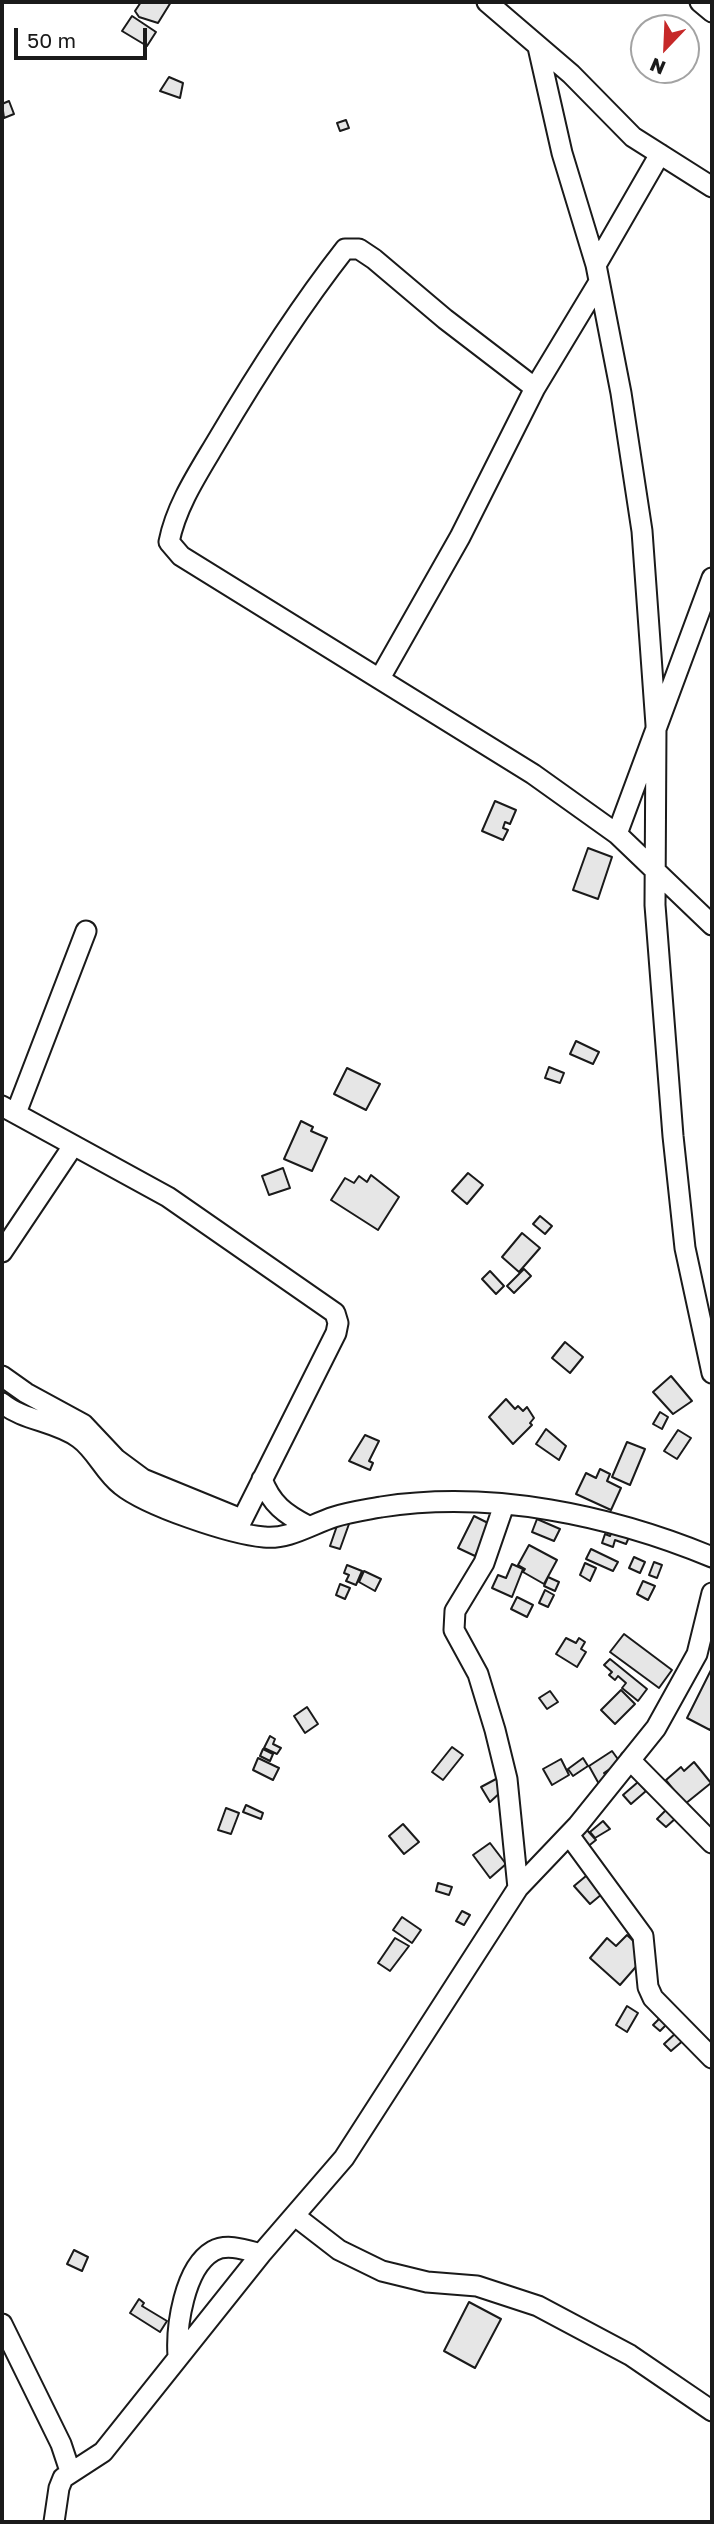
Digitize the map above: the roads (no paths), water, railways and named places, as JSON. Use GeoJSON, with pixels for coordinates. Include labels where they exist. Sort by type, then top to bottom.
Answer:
{"type":"FeatureCollection","features":[{"type":"Feature","properties":{"kind":"street"},"geometry":{"type":"LineString","coordinates":[[487,2],[571,74],[633,136],[712,187]]}},
{"type":"Feature","properties":{"kind":"street"},"geometry":{"type":"LineString","coordinates":[[700,2],[712,12]]}},
{"type":"Feature","properties":{"kind":"street"},"geometry":{"type":"LineString","coordinates":[[538,47],[562,153],[598,274],[621,393],[642,531],[656,725],[655,905],[681,1214],[698,1315],[712,1373]]}},
{"type":"Feature","properties":{"kind":"street"},"geometry":{"type":"LineString","coordinates":[[380,678],[467,525],[535,388],[660,154]]}},
{"type":"Feature","properties":{"kind":"street"},"geometry":{"type":"LineString","coordinates":[[535,388],[445,319],[374,259],[359,250],[345,248],[253,380],[195,478],[172,524],[169,542],[181,556],[533,774],[617,834],[712,925]]}},
{"type":"Feature","properties":{"kind":"street"},"geometry":{"type":"LineString","coordinates":[[617,834],[712,578]]}},
{"type":"Feature","properties":{"kind":"street"},"geometry":{"type":"LineString","coordinates":[[86,931],[9,1110],[168,1196],[335,1313],[338,1323],[336,1333],[239,1525]]}},
{"type":"Feature","properties":{"kind":"street"},"geometry":{"type":"LineString","coordinates":[[2,1252],[73,1146]]}},
{"type":"Feature","properties":{"kind":"street"},"geometry":{"type":"LineString","coordinates":[[2,1376],[26,1393],[83,1424],[116,1459],[143,1479],[265,1538],[280,1537],[355,1511],[401,1504],[504,1505],[537,1508],[638,1528],[712,1557]]}},
{"type":"Feature","properties":{"kind":"street"},"geometry":{"type":"LineString","coordinates":[[2,1403],[80,1438],[110,1475],[137,1497],[162,1508],[239,1525]]}},
{"type":"Feature","properties":{"kind":"street"},"geometry":{"type":"LineString","coordinates":[[262,1479],[268,1496],[278,1508],[308,1526]]}},
{"type":"Feature","properties":{"kind":"street"},"geometry":{"type":"LineString","coordinates":[[504,1505],[484,1563],[455,1611],[454,1630],[478,1674],[498,1742],[507,1779],[518,1888]]}},
{"type":"Feature","properties":{"kind":"street"},"geometry":{"type":"LineString","coordinates":[[54,2522],[59,2488],[70,2471],[103,2452],[261,2254],[344,2158],[518,1888],[569,1835],[656,1728],[697,1654],[712,1593]]}},
{"type":"Feature","properties":{"kind":"street"},"geometry":{"type":"LineString","coordinates":[[631,1760],[712,1843]]}},
{"type":"Feature","properties":{"kind":"street"},"geometry":{"type":"LineString","coordinates":[[569,1835],[643,1936],[648,1987],[653,1998],[712,2058]]}},
{"type":"Feature","properties":{"kind":"street"},"geometry":{"type":"LineString","coordinates":[[295,2216],[340,2250],[382,2272],[427,2282],[477,2286],[538,2306],[629,2355],[712,2411]]}},
{"type":"Feature","properties":{"kind":"street"},"geometry":{"type":"LineString","coordinates":[[178,2356],[179,2317],[193,2277],[203,2261],[213,2251],[228,2247],[261,2254]]}},
{"type":"Feature","properties":{"kind":"street"},"geometry":{"type":"LineString","coordinates":[[2,2324],[61,2444],[70,2471]]}}]}
